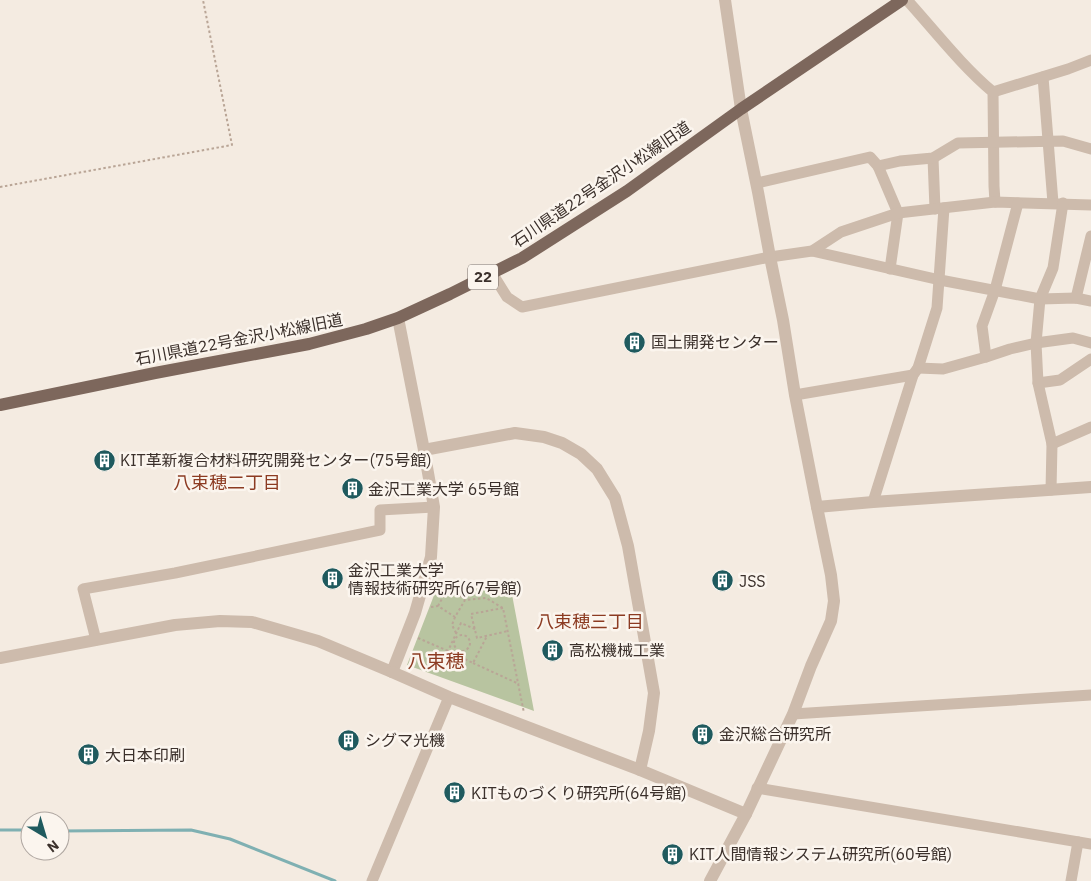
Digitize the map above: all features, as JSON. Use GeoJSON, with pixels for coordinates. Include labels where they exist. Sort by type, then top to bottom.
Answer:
{"type":"FeatureCollection","features":[{"type":"Feature","properties":{"kind":"main road","name":"石川県道22号金沢小松線旧道"},"geometry":{"type":"LineString","coordinates":[[0,405],[145,374],[309,344],[366,329],[398,318],[522,258],[627,191],[741,109],[902,0]]}},
{"type":"Feature","properties":{"kind":"street"},"geometry":{"type":"LineString","coordinates":[[710,881],[746,814],[793,714],[831,621],[834,601],[831,575],[795,395],[783,320],[741,109],[725,0]]}},
{"type":"Feature","properties":{"kind":"street"},"geometry":{"type":"LineString","coordinates":[[908,0],[957,57],[993,92],[995,202]]}},
{"type":"Feature","properties":{"kind":"street"},"geometry":{"type":"LineString","coordinates":[[993,92],[1091,60]]}},
{"type":"Feature","properties":{"kind":"street"},"geometry":{"type":"LineString","coordinates":[[1043,77],[1048,142],[1058,203],[1053,268],[1040,299],[1036,343],[1038,383],[1052,444],[1051,490]]}},
{"type":"Feature","properties":{"kind":"street"},"geometry":{"type":"LineString","coordinates":[[878,166],[900,161],[933,158],[958,144],[1064,141],[1091,149]]}},
{"type":"Feature","properties":{"kind":"street"},"geometry":{"type":"LineString","coordinates":[[757,183],[870,157],[878,166],[898,213],[890,269]]}},
{"type":"Feature","properties":{"kind":"street"},"geometry":{"type":"LineString","coordinates":[[873,502],[937,308],[940,280],[940,209],[933,158]]}},
{"type":"Feature","properties":{"kind":"street"},"geometry":{"type":"LineString","coordinates":[[812,251],[841,232],[898,213],[995,202],[1091,204]]}},
{"type":"Feature","properties":{"kind":"street"},"geometry":{"type":"LineString","coordinates":[[986,357],[982,326],[995,290],[1018,203]]}},
{"type":"Feature","properties":{"kind":"street"},"geometry":{"type":"LineString","coordinates":[[1076,298],[1091,236]]}},
{"type":"Feature","properties":{"kind":"street"},"geometry":{"type":"LineString","coordinates":[[492,273],[508,297],[522,306],[770,257],[812,251],[940,280],[1040,299],[1076,298],[1091,301]]}},
{"type":"Feature","properties":{"kind":"street"},"geometry":{"type":"LineString","coordinates":[[392,672],[415,613],[431,556],[434,507],[398,318]]}},
{"type":"Feature","properties":{"kind":"street"},"geometry":{"type":"LineString","coordinates":[[795,395],[915,372],[943,369],[1036,343],[1074,338],[1091,343]]}},
{"type":"Feature","properties":{"kind":"street"},"geometry":{"type":"LineString","coordinates":[[1038,383],[1060,380],[1091,359]]}},
{"type":"Feature","properties":{"kind":"street"},"geometry":{"type":"LineString","coordinates":[[1052,444],[1091,427]]}},
{"type":"Feature","properties":{"kind":"street"},"geometry":{"type":"LineString","coordinates":[[424,450],[515,433],[544,437],[562,443],[581,454],[597,469],[615,498],[628,546],[654,693],[650,731],[640,770]]}},
{"type":"Feature","properties":{"kind":"street"},"geometry":{"type":"LineString","coordinates":[[817,508],[873,502],[1091,487]]}},
{"type":"Feature","properties":{"kind":"street"},"geometry":{"type":"LineString","coordinates":[[96,640],[84,589],[175,573],[380,530],[380,510],[434,507]]}},
{"type":"Feature","properties":{"kind":"street"},"geometry":{"type":"LineString","coordinates":[[0,658],[175,624],[220,621],[252,622],[318,641],[449,697],[640,770],[746,814]]}},
{"type":"Feature","properties":{"kind":"street"},"geometry":{"type":"LineString","coordinates":[[793,714],[1091,695]]}},
{"type":"Feature","properties":{"kind":"street"},"geometry":{"type":"LineString","coordinates":[[372,881],[449,697]]}},
{"type":"Feature","properties":{"kind":"street"},"geometry":{"type":"LineString","coordinates":[[757,788],[1091,844]]}},
{"type":"Feature","properties":{"kind":"street"},"geometry":{"type":"LineString","coordinates":[[1071,881],[1078,842]]}},
{"type":"Feature","properties":{"kind":"path"},"geometry":{"type":"LineString","coordinates":[[0,187],[232,145],[203,0]]}},
{"type":"Feature","properties":{"kind":"path"},"geometry":{"type":"LineString","coordinates":[[438,606],[448,588],[448,583]]}},
{"type":"Feature","properties":{"kind":"path"},"geometry":{"type":"LineString","coordinates":[[448,588],[465,600],[486,598],[503,608],[524,711],[524,726]]}},
{"type":"Feature","properties":{"kind":"path"},"geometry":{"type":"LineString","coordinates":[[456,634],[452,625],[465,600]]}},
{"type":"Feature","properties":{"kind":"path"},"geometry":{"type":"LineString","coordinates":[[430,607],[438,606],[455,617]]}},
{"type":"Feature","properties":{"kind":"path"},"geometry":{"type":"LineString","coordinates":[[503,608],[471,614],[477,638],[508,631]]}},
{"type":"Feature","properties":{"kind":"path"},"geometry":{"type":"LineString","coordinates":[[448,651],[461,623],[475,629]]}},
{"type":"Feature","properties":{"kind":"path"},"geometry":{"type":"LineString","coordinates":[[462,635],[468,638],[470,643],[464,651],[456,649],[454,644],[457,637],[462,635]]}},
{"type":"Feature","properties":{"kind":"path"},"geometry":{"type":"LineString","coordinates":[[473,663],[487,636]]}},
{"type":"Feature","properties":{"kind":"path"},"geometry":{"type":"LineString","coordinates":[[418,638],[519,684]]}},
{"type":"Feature","properties":{"kind":"green space"},"geometry":{"type":"Polygon","coordinates":[[[462,580],[466,590],[510,584],[534,711],[407,665],[438,585],[462,580]]]}},
{"type":"Feature","properties":{"kind":"waterway"},"geometry":{"type":"LineString","coordinates":[[0,830],[20,830]]}},
{"type":"Feature","properties":{"kind":"waterway"},"geometry":{"type":"LineString","coordinates":[[70,831],[191,830],[230,839],[335,881]]}},
{"type":"Feature","properties":{"kind":"place","name":"国土開発センター"},"geometry":{"type":"Point","coordinates":[635,342]}},
{"type":"Feature","properties":{"kind":"place","name":"KIT革新複合材料研究開発センター(75号館)"},"geometry":{"type":"Point","coordinates":[104,460]}},
{"type":"Feature","properties":{"kind":"place","name":"金沢工業大学 65号館"},"geometry":{"type":"Point","coordinates":[352,489]}},
{"type":"Feature","properties":{"kind":"place","name":"金沢工業大学 情報技術研究所(67号館)"},"geometry":{"type":"Point","coordinates":[332,579]}},
{"type":"Feature","properties":{"kind":"place","name":"JSS"},"geometry":{"type":"Point","coordinates":[723,581]}},
{"type":"Feature","properties":{"kind":"place","name":"高松機械工業"},"geometry":{"type":"Point","coordinates":[553,650]}},
{"type":"Feature","properties":{"kind":"place","name":"金沢総合研究所"},"geometry":{"type":"Point","coordinates":[703,734]}},
{"type":"Feature","properties":{"kind":"place","name":"シグマ光機"},"geometry":{"type":"Point","coordinates":[349,740]}},
{"type":"Feature","properties":{"kind":"place","name":"大日本印刷"},"geometry":{"type":"Point","coordinates":[89,755]}},
{"type":"Feature","properties":{"kind":"place","name":"KITものづくり研究所(64号館)"},"geometry":{"type":"Point","coordinates":[455,793]}},
{"type":"Feature","properties":{"kind":"place","name":"KIT人間情報システム研究所(60号館)"},"geometry":{"type":"Point","coordinates":[673,854]}},
{"type":"Feature","properties":{"kind":"district","name":"八束穂二丁目"},"geometry":{"type":"Point","coordinates":[227,483]}},
{"type":"Feature","properties":{"kind":"district","name":"八束穂三丁目"},"geometry":{"type":"Point","coordinates":[590,622]}},
{"type":"Feature","properties":{"kind":"district","name":"八束穂"},"geometry":{"type":"Point","coordinates":[436,661]}}]}
